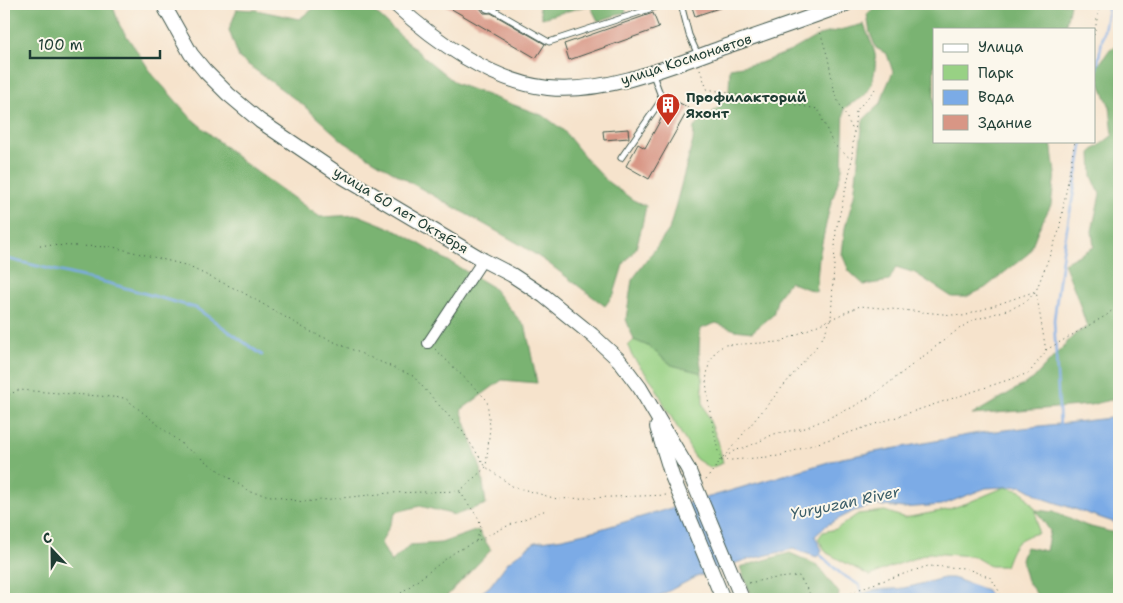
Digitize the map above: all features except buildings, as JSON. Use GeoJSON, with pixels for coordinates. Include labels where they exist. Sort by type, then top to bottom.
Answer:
{"type":"FeatureCollection","features":[{"type":"Feature","properties":{"kind":"main road","name":"улица 60 лет Октября"},"geometry":{"type":"LineString","coordinates":[[163,4],[191,54],[214,81],[245,109],[289,142],[340,175],[483,260],[512,275],[544,296],[592,335],[629,372],[650,405]]}},
{"type":"Feature","properties":{"kind":"main road","name":"улица Космонавтов"},"geometry":{"type":"LineString","coordinates":[[395,4],[418,26],[466,57],[500,75],[529,85],[550,88],[584,87],[616,82],[652,72],[846,4]]}},
{"type":"Feature","properties":{"kind":"main road"},"geometry":{"type":"LineString","coordinates":[[650,405],[688,468],[741,598]]}},
{"type":"Feature","properties":{"kind":"main road"},"geometry":{"type":"LineString","coordinates":[[650,405],[672,476],[723,599]]}},
{"type":"Feature","properties":{"kind":"street"},"geometry":{"type":"LineString","coordinates":[[428,343],[483,260]]}},
{"type":"Feature","properties":{"kind":"lane"},"geometry":{"type":"LineString","coordinates":[[489,5],[549,42],[665,4]]}},
{"type":"Feature","properties":{"kind":"lane"},"geometry":{"type":"LineString","coordinates":[[681,4],[698,56]]}},
{"type":"Feature","properties":{"kind":"lane"},"geometry":{"type":"LineString","coordinates":[[620,158],[662,99],[652,72]]}},
{"type":"Feature","properties":{"kind":"path"},"geometry":{"type":"LineString","coordinates":[[1095,28],[1100,4]]}},
{"type":"Feature","properties":{"kind":"path"},"geometry":{"type":"LineString","coordinates":[[814,15],[828,58],[835,95],[854,132]]}},
{"type":"Feature","properties":{"kind":"path"},"geometry":{"type":"LineString","coordinates":[[698,56],[699,66],[707,89],[818,109],[833,144],[852,159]]}},
{"type":"Feature","properties":{"kind":"path"},"geometry":{"type":"LineString","coordinates":[[705,481],[821,341],[831,319],[836,230],[852,159],[856,111],[876,88]]}},
{"type":"Feature","properties":{"kind":"path"},"geometry":{"type":"LineString","coordinates":[[720,461],[734,450],[752,445],[774,434],[805,428],[851,408],[880,390],[971,321],[1013,308],[1027,301],[1036,291],[1058,231],[1075,142]]}},
{"type":"Feature","properties":{"kind":"path"},"geometry":{"type":"LineString","coordinates":[[40,245],[113,247],[185,265],[242,292],[309,331],[413,376],[463,432],[486,467],[512,486],[557,499],[664,496],[673,493]]}},
{"type":"Feature","properties":{"kind":"path"},"geometry":{"type":"LineString","coordinates":[[720,461],[709,407],[706,381],[709,363],[714,352],[724,345],[780,342],[860,306],[964,316],[1036,291]]}},
{"type":"Feature","properties":{"kind":"path"},"geometry":{"type":"LineString","coordinates":[[1036,291],[1046,350]]}},
{"type":"Feature","properties":{"kind":"path"},"geometry":{"type":"LineString","coordinates":[[720,461],[779,456],[1029,373],[1046,350],[1107,315],[1119,304]]}},
{"type":"Feature","properties":{"kind":"path"},"geometry":{"type":"LineString","coordinates":[[4,397],[19,390],[125,398],[189,450],[250,492],[303,502],[389,493],[460,491],[486,467],[490,427],[487,400],[428,343]]}},
{"type":"Feature","properties":{"kind":"path"},"geometry":{"type":"LineString","coordinates":[[460,491],[479,519],[481,528],[476,542]]}},
{"type":"Feature","properties":{"kind":"path"},"geometry":{"type":"LineString","coordinates":[[394,599],[455,552],[546,510]]}},
{"type":"Feature","properties":{"kind":"path"},"geometry":{"type":"LineString","coordinates":[[843,599],[867,586],[928,566],[965,568],[991,578],[1002,596]]}},
{"type":"Feature","properties":{"kind":"path"},"geometry":{"type":"LineString","coordinates":[[741,598],[749,582],[799,576],[813,599]]}},
{"type":"Feature","properties":{"kind":"green space"},"geometry":{"type":"Polygon","coordinates":[[[4,4],[112,4],[120,26],[153,75],[191,118],[243,162],[320,217],[358,215],[398,231],[492,287],[526,328],[537,383],[502,380],[461,410],[481,469],[486,504],[455,515],[420,506],[396,512],[381,543],[391,562],[410,545],[441,543],[478,530],[491,550],[444,599],[4,599],[4,4]]]}},
{"type":"Feature","properties":{"kind":"green space"},"geometry":{"type":"Polygon","coordinates":[[[320,4],[366,4],[426,59],[457,84],[544,116],[563,130],[608,182],[633,200],[646,206],[636,248],[623,265],[614,294],[605,306],[521,245],[413,184],[344,142],[303,105],[239,58],[229,30],[237,9],[256,10],[299,19],[320,4]]]}},
{"type":"Feature","properties":{"kind":"green space"},"geometry":{"type":"Polygon","coordinates":[[[538,4],[624,4],[626,12],[598,21],[590,5],[542,18],[538,4]]]}},
{"type":"Feature","properties":{"kind":"green space"},"geometry":{"type":"Polygon","coordinates":[[[893,4],[1070,4],[1065,28],[933,28],[933,142],[1051,142],[1055,174],[1051,205],[1029,253],[985,288],[966,297],[952,297],[915,273],[896,267],[889,281],[864,285],[849,271],[842,254],[845,228],[854,196],[863,120],[881,103],[893,72],[887,54],[876,48],[870,33],[867,14],[874,8],[893,4]]]}},
{"type":"Feature","properties":{"kind":"green space"},"geometry":{"type":"Polygon","coordinates":[[[864,24],[875,54],[875,70],[867,92],[844,109],[842,169],[829,210],[819,257],[816,292],[789,282],[778,297],[773,315],[752,332],[735,330],[716,323],[700,329],[699,353],[702,373],[672,365],[648,346],[634,340],[626,319],[632,280],[669,230],[693,141],[694,127],[718,108],[729,91],[730,68],[760,63],[791,51],[819,35],[864,24]]]}},
{"type":"Feature","properties":{"kind":"green space"},"geometry":{"type":"Polygon","coordinates":[[[1119,45],[1119,398],[1090,405],[972,415],[1033,379],[1075,334],[1087,327],[1064,263],[1094,247],[1092,231],[1100,194],[1092,176],[1091,152],[1113,135],[1110,107],[1096,69],[1110,49],[1119,45]]]}},
{"type":"Feature","properties":{"kind":"green space"},"geometry":{"type":"Polygon","coordinates":[[[634,340],[648,346],[672,365],[702,373],[703,404],[718,441],[723,463],[710,468],[696,459],[654,384],[632,356],[628,346],[634,340]]]}},
{"type":"Feature","properties":{"kind":"green space"},"geometry":{"type":"Polygon","coordinates":[[[1005,487],[1022,491],[1036,510],[1038,533],[1024,538],[1016,544],[1005,566],[990,566],[973,556],[929,553],[870,576],[827,553],[818,539],[823,532],[836,529],[858,514],[885,511],[905,518],[946,510],[1005,487]]]}},
{"type":"Feature","properties":{"kind":"green space"},"geometry":{"type":"Polygon","coordinates":[[[1036,510],[1054,512],[1087,526],[1119,534],[1119,592],[1096,599],[1062,599],[1038,596],[1027,581],[1021,559],[1026,547],[1046,551],[1050,531],[1036,510]]]}},
{"type":"Feature","properties":{"kind":"green space"},"geometry":{"type":"Polygon","coordinates":[[[790,553],[817,565],[839,593],[838,599],[752,599],[740,567],[790,553]]]}},
{"type":"Feature","properties":{"kind":"water","name":"Yuryuzan River"},"geometry":{"type":"Polygon","coordinates":[[[1119,417],[1119,524],[1045,499],[1022,486],[986,488],[942,505],[903,508],[874,505],[854,511],[827,525],[815,536],[822,550],[817,557],[793,549],[742,561],[696,577],[653,599],[473,599],[490,586],[508,562],[535,542],[597,530],[842,458],[979,433],[1119,417]]]}},
{"type":"Feature","properties":{"kind":"water"},"geometry":{"type":"Polygon","coordinates":[[[944,578],[953,578],[987,590],[992,599],[855,599],[867,592],[903,588],[944,578]]]}},
{"type":"Feature","properties":{"kind":"waterway"},"geometry":{"type":"LineString","coordinates":[[1096,72],[1109,4]]}},
{"type":"Feature","properties":{"kind":"waterway"},"geometry":{"type":"LineString","coordinates":[[1060,427],[1054,320],[1063,251],[1083,142]]}},
{"type":"Feature","properties":{"kind":"waterway"},"geometry":{"type":"LineString","coordinates":[[4,258],[108,283],[196,308],[262,355]]}},
{"type":"Feature","properties":{"kind":"waterway"},"geometry":{"type":"LineString","coordinates":[[818,553],[840,573],[859,585],[862,593]]}},
{"type":"Feature","properties":{"kind":"place","name":"Профилакторий Яхонт"},"geometry":{"type":"Point","coordinates":[668,126]}}]}
